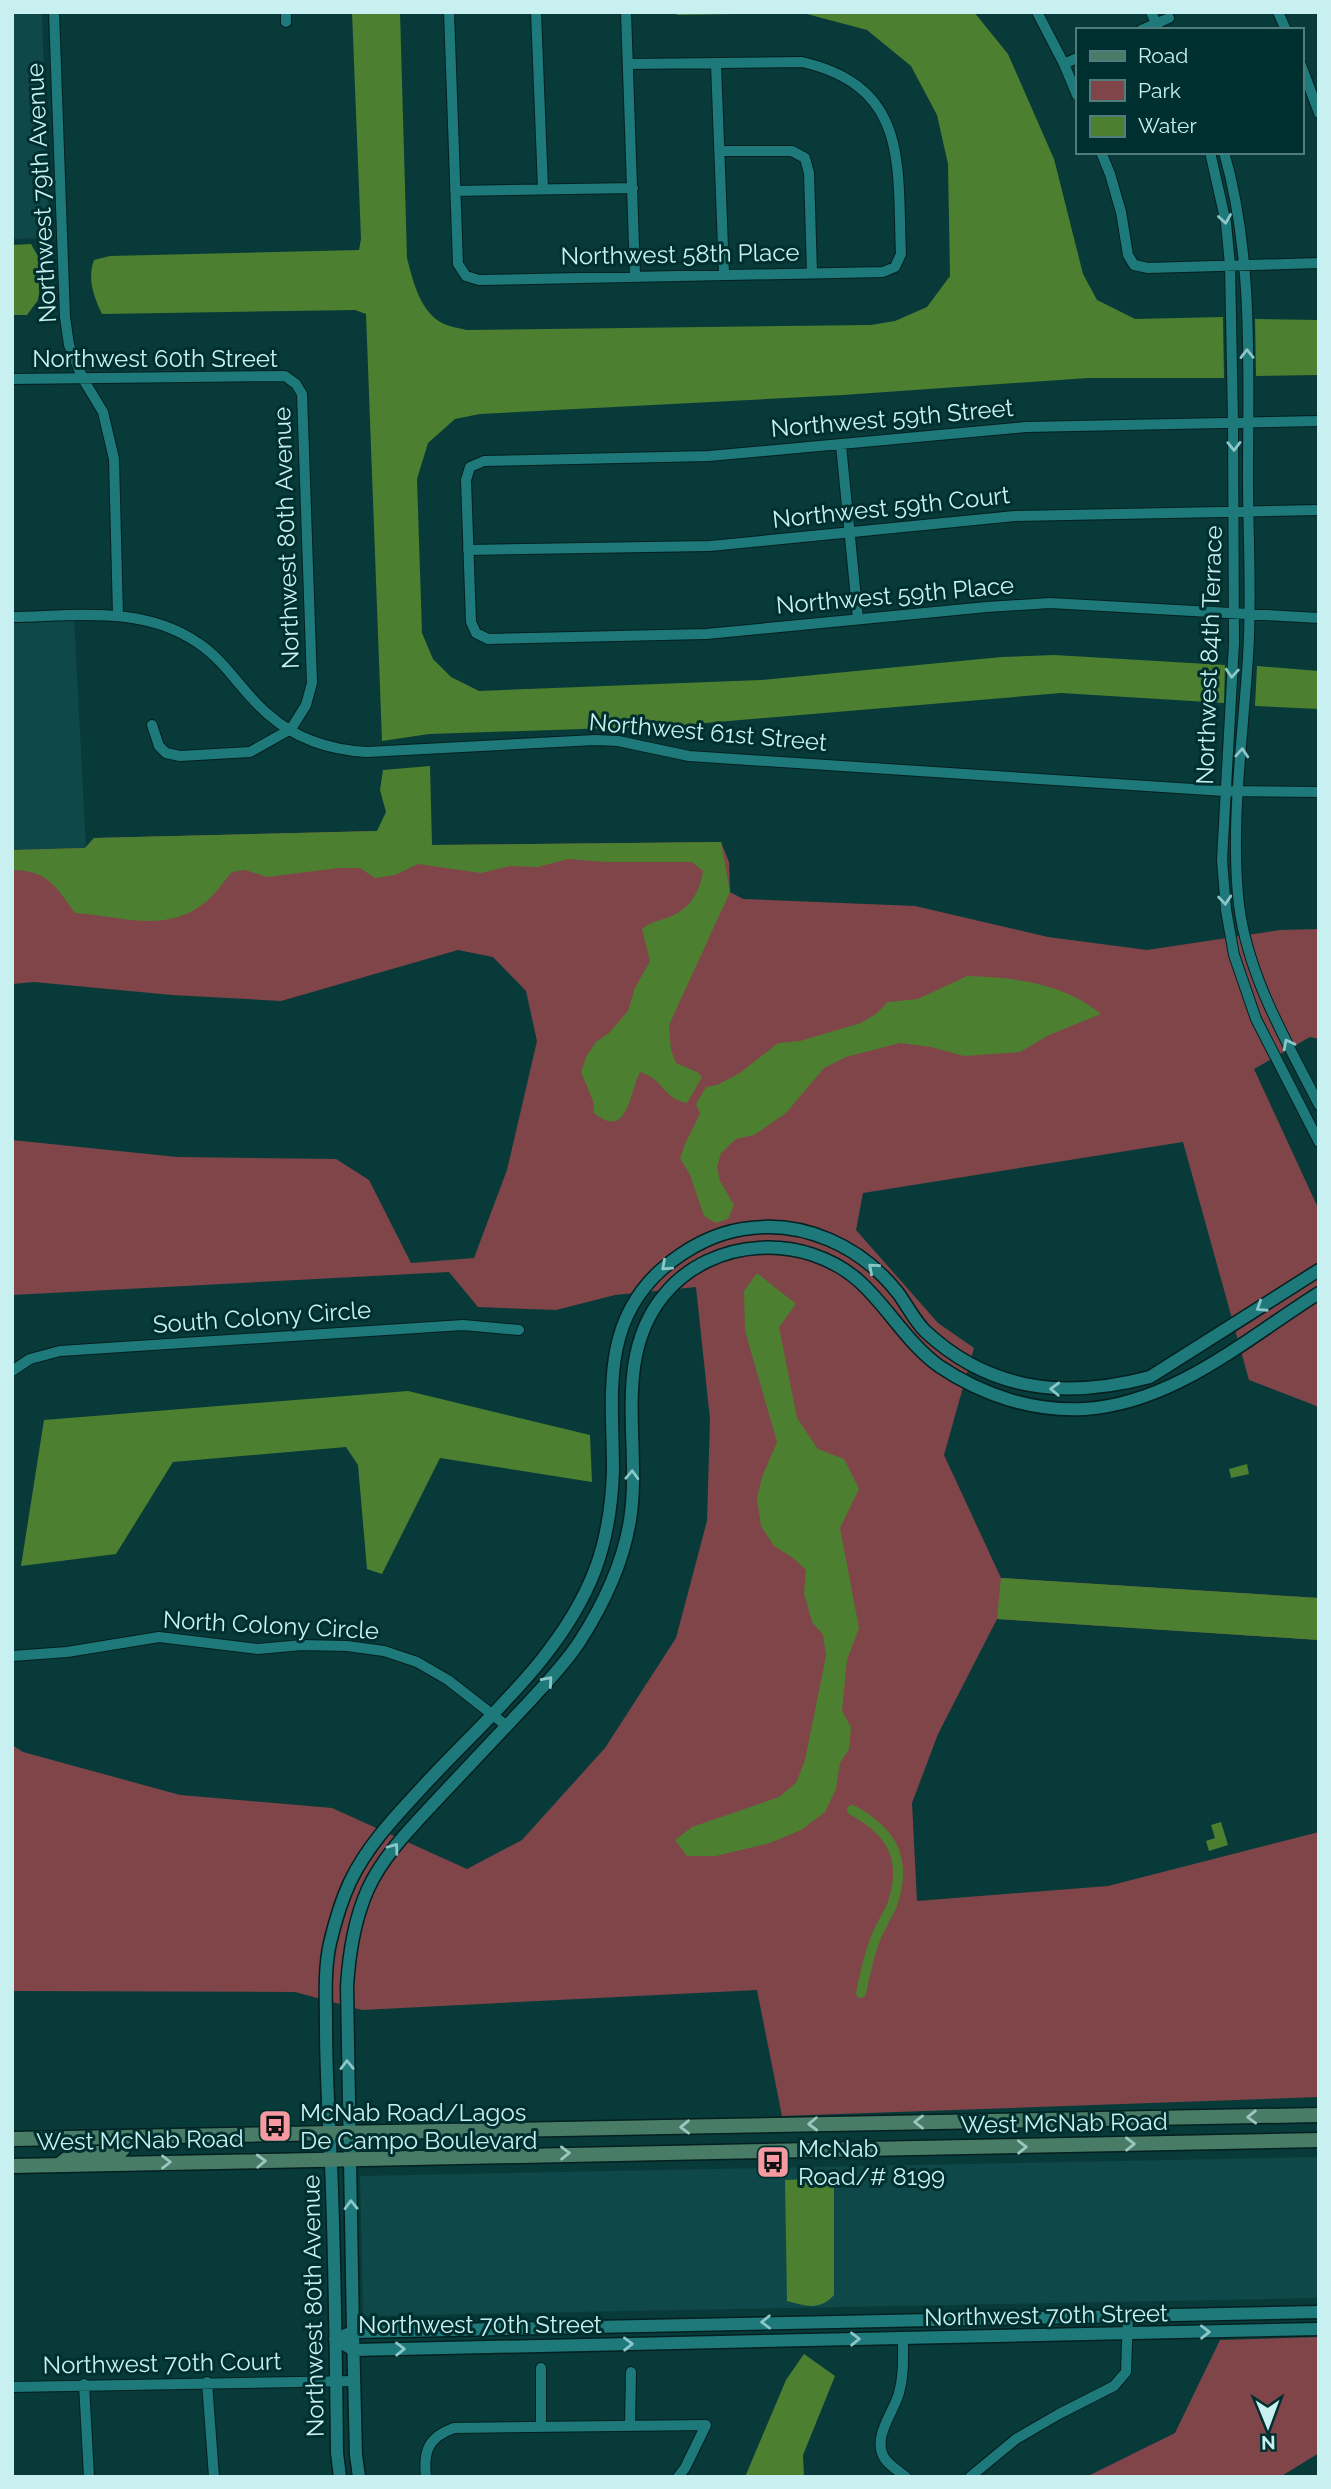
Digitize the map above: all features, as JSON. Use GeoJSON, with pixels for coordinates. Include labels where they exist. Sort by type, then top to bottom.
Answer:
{"type":"FeatureCollection","features":[{"type":"Feature","properties":{"kind":"main road","name":"West McNab Road"},"geometry":{"type":"LineString","coordinates":[[12,2139],[874,2122],[1061,2122],[1319,2115]]}},
{"type":"Feature","properties":{"kind":"main road"},"geometry":{"type":"LineString","coordinates":[[59,2165],[74,2153],[119,2153],[124,2149],[125,2137]]}},
{"type":"Feature","properties":{"kind":"main road","name":"West McNab Road"},"geometry":{"type":"LineString","coordinates":[[12,2166],[1319,2140]]}},
{"type":"Feature","properties":{"kind":"street","name":"Northwest 79th Avenue"},"geometry":{"type":"LineString","coordinates":[[54,12],[65,317],[69,345],[83,379],[103,412],[114,459],[118,615]]}},
{"type":"Feature","properties":{"kind":"street"},"geometry":{"type":"LineString","coordinates":[[449,12],[455,191],[633,188]]}},
{"type":"Feature","properties":{"kind":"street"},"geometry":{"type":"LineString","coordinates":[[536,12],[543,189]]}},
{"type":"Feature","properties":{"kind":"street"},"geometry":{"type":"LineString","coordinates":[[626,12],[635,275]]}},
{"type":"Feature","properties":{"kind":"street"},"geometry":{"type":"LineString","coordinates":[[1037,12],[1076,92]]}},
{"type":"Feature","properties":{"kind":"street"},"geometry":{"type":"LineString","coordinates":[[1151,12],[1157,27],[1167,15]]}},
{"type":"Feature","properties":{"kind":"street"},"geometry":{"type":"LineString","coordinates":[[1278,12],[1285,28]]}},
{"type":"Feature","properties":{"kind":"street"},"geometry":{"type":"LineString","coordinates":[[1064,64],[1076,58]]}},
{"type":"Feature","properties":{"kind":"street","name":"Northwest 58th Place"},"geometry":{"type":"LineString","coordinates":[[455,191],[458,264],[466,276],[478,280],[883,272],[895,267],[901,254],[897,164],[893,137],[882,111],[863,91],[826,68],[802,62],[716,64]]}},
{"type":"Feature","properties":{"kind":"street"},"geometry":{"type":"LineString","coordinates":[[628,64],[716,64],[724,274]]}},
{"type":"Feature","properties":{"kind":"street"},"geometry":{"type":"LineString","coordinates":[[1303,70],[1319,113]]}},
{"type":"Feature","properties":{"kind":"street"},"geometry":{"type":"LineString","coordinates":[[720,151],[792,151],[804,158],[809,173],[812,273]]}},
{"type":"Feature","properties":{"kind":"street"},"geometry":{"type":"LineString","coordinates":[[1102,154],[1111,174],[1128,254],[1134,265],[1148,268],[1319,262]]}},
{"type":"Feature","properties":{"kind":"street","name":"Northwest 84th Terrace"},"geometry":{"type":"LineString","coordinates":[[1210,154],[1223,209],[1230,265],[1235,512],[1234,613],[1222,860],[1226,910],[1234,955],[1256,1019],[1319,1142]]}},
{"type":"Feature","properties":{"kind":"street","name":"Northwest 84th Terrace"},"geometry":{"type":"LineString","coordinates":[[1225,154],[1232,180],[1245,264],[1250,614],[1239,792],[1237,859],[1240,906],[1249,950],[1272,1013],[1319,1105]]}},
{"type":"Feature","properties":{"kind":"street","name":"Northwest 60th Street"},"geometry":{"type":"LineString","coordinates":[[12,379],[285,376],[296,384]]}},
{"type":"Feature","properties":{"kind":"street","name":"Northwest 80th Avenue"},"geometry":{"type":"LineString","coordinates":[[291,729],[306,705],[312,683],[302,394],[296,384]]}},
{"type":"Feature","properties":{"kind":"street","name":"Northwest 59th Street"},"geometry":{"type":"LineString","coordinates":[[468,550],[466,480],[470,467],[484,461],[709,456],[1026,427],[1319,421]]}},
{"type":"Feature","properties":{"kind":"street"},"geometry":{"type":"LineString","coordinates":[[841,445],[858,619]]}},
{"type":"Feature","properties":{"kind":"street","name":"Northwest 59th Court"},"geometry":{"type":"LineString","coordinates":[[468,550],[710,546],[1015,516],[1319,510]]}},
{"type":"Feature","properties":{"kind":"street","name":"Northwest 59th Place"},"geometry":{"type":"LineString","coordinates":[[468,550],[471,622],[476,633],[488,639],[705,634],[1049,603],[1319,618]]}},
{"type":"Feature","properties":{"kind":"street","name":"Northwest 61st Street"},"geometry":{"type":"LineString","coordinates":[[12,617],[118,615],[146,620],[198,643],[221,663],[269,716],[320,745],[343,751],[595,740],[618,741],[689,756],[1239,792],[1319,792]]}},
{"type":"Feature","properties":{"kind":"street"},"geometry":{"type":"LineString","coordinates":[[152,725],[159,746],[166,753],[180,756],[250,752],[291,729]]}},
{"type":"Feature","properties":{"kind":"street","name":"Northwest 80th Avenue"},"geometry":{"type":"LineString","coordinates":[[340,2477],[337,2453],[326,1987],[328,1950],[337,1913],[351,1880],[385,1828],[559,1637],[580,1604],[596,1567],[609,1520],[613,1474],[611,1379],[615,1355],[630,1309],[649,1281],[677,1255],[706,1240],[741,1229],[778,1227],[817,1234],[851,1251],[876,1269],[898,1294],[921,1328],[947,1349],[976,1366],[1010,1380],[1047,1389],[1083,1390],[1150,1377],[1319,1270]]}},
{"type":"Feature","properties":{"kind":"street","name":"Northwest 80th Avenue"},"geometry":{"type":"LineString","coordinates":[[359,2477],[348,2133],[347,1987],[349,1953],[356,1920],[369,1887],[404,1835],[574,1651],[597,1614],[615,1574],[630,1521],[633,1473],[632,1381],[635,1352],[648,1320],[664,1294],[685,1275],[710,1260],[742,1249],[779,1247],[812,1253],[842,1267],[862,1283],[908,1338],[935,1363],[969,1385],[1004,1399],[1047,1408],[1084,1409],[1123,1404],[1158,1394],[1188,1378],[1319,1293]]}},
{"type":"Feature","properties":{"kind":"street","name":"South Colony Circle"},"geometry":{"type":"LineString","coordinates":[[12,1371],[30,1359],[61,1351],[463,1325],[519,1330]]}},
{"type":"Feature","properties":{"kind":"street"},"geometry":{"type":"LineString","coordinates":[[615,1355],[640,1341]]}},
{"type":"Feature","properties":{"kind":"street","name":"North Colony Circle"},"geometry":{"type":"LineString","coordinates":[[12,1656],[67,1652],[159,1637],[258,1649],[302,1645],[347,1646],[384,1651],[417,1662],[448,1680],[506,1726]]}},
{"type":"Feature","properties":{"kind":"street"},"geometry":{"type":"LineString","coordinates":[[432,1777],[447,1789]]}},
{"type":"Feature","properties":{"kind":"street","name":"Northwest 70th Street"},"geometry":{"type":"LineString","coordinates":[[335,2339],[353,2332],[1319,2312]]}},
{"type":"Feature","properties":{"kind":"street"},"geometry":{"type":"LineString","coordinates":[[970,2477],[1016,2440],[1114,2386],[1126,2372],[1128,2316]]}},
{"type":"Feature","properties":{"kind":"street","name":"Northwest 70th Street"},"geometry":{"type":"LineString","coordinates":[[335,2339],[354,2350],[1319,2329]]}},
{"type":"Feature","properties":{"kind":"street"},"geometry":{"type":"LineString","coordinates":[[903,2339],[903,2377],[899,2396],[882,2433],[882,2449],[885,2459],[906,2477]]}},
{"type":"Feature","properties":{"kind":"street"},"geometry":{"type":"LineString","coordinates":[[541,2368],[541,2427]]}},
{"type":"Feature","properties":{"kind":"street"},"geometry":{"type":"LineString","coordinates":[[630,2426],[631,2372]]}},
{"type":"Feature","properties":{"kind":"street","name":"Northwest 70th Court"},"geometry":{"type":"LineString","coordinates":[[12,2387],[355,2381]]}},
{"type":"Feature","properties":{"kind":"street"},"geometry":{"type":"LineString","coordinates":[[207,2382],[214,2477]]}},
{"type":"Feature","properties":{"kind":"street"},"geometry":{"type":"LineString","coordinates":[[85,2384],[89,2477]]}},
{"type":"Feature","properties":{"kind":"street"},"geometry":{"type":"LineString","coordinates":[[426,2477],[426,2453],[432,2440],[439,2433],[454,2428],[706,2425],[678,2477]]}},
{"type":"Feature","properties":{"kind":"shaded area"},"geometry":{"type":"Polygon","coordinates":[[[12,12],[42,12],[49,238],[12,239],[12,12]]]}},
{"type":"Feature","properties":{"kind":"shaded area"},"geometry":{"type":"Polygon","coordinates":[[[74,616],[86,848],[12,850],[12,617],[74,616]]]}},
{"type":"Feature","properties":{"kind":"shaded area"},"geometry":{"type":"Polygon","coordinates":[[[1319,2157],[1319,2298],[363,2316],[360,2176],[1319,2157]]]}},
{"type":"Feature","properties":{"kind":"green space"},"geometry":{"type":"Polygon","coordinates":[[[377,831],[431,845],[721,842],[729,862],[730,892],[743,899],[915,906],[1048,937],[1147,950],[1280,930],[1319,929],[1319,1039],[1310,1037],[1254,1069],[1319,1210],[1319,1407],[1249,1380],[1183,1142],[863,1193],[856,1230],[938,1323],[974,1348],[944,1455],[1001,1578],[1319,1598],[1319,1640],[997,1619],[938,1734],[912,1803],[917,1901],[1108,1886],[1319,1832],[1319,2097],[782,2116],[757,1990],[362,2010],[295,1992],[12,1991],[12,1745],[23,1752],[180,1795],[332,1808],[467,1869],[522,1840],[605,1748],[676,1638],[707,1521],[710,1419],[696,1287],[615,1295],[556,1310],[478,1307],[449,1272],[12,1295],[12,1140],[177,1157],[336,1159],[369,1180],[411,1263],[474,1258],[507,1170],[537,1041],[526,991],[493,957],[458,950],[281,1001],[172,995],[34,982],[12,984],[12,850],[85,848],[94,838],[377,831]]]}},
{"type":"Feature","properties":{"kind":"green space"},"geometry":{"type":"Polygon","coordinates":[[[1319,2337],[1319,2453],[1280,2477],[1086,2477],[1175,2433],[1220,2340],[1319,2337]]]}},
{"type":"Feature","properties":{"kind":"water"},"geometry":{"type":"Polygon","coordinates":[[[352,12],[400,12],[407,258],[423,304],[436,319],[447,325],[466,330],[871,325],[895,321],[927,307],[950,276],[948,164],[937,115],[911,66],[867,30],[803,13],[677,15],[676,12],[974,12],[1008,54],[1054,159],[1083,274],[1097,300],[1135,319],[1223,317],[1224,378],[1088,378],[843,395],[480,414],[455,419],[428,443],[417,479],[422,633],[433,659],[451,677],[479,691],[761,680],[1002,657],[1054,655],[1225,665],[1224,703],[1061,693],[670,726],[429,734],[382,741],[366,314],[355,310],[102,314],[91,281],[94,260],[110,256],[359,250],[361,239],[352,12]]]}},
{"type":"Feature","properties":{"kind":"water"},"geometry":{"type":"Polygon","coordinates":[[[31,244],[39,258],[38,300],[27,315],[12,315],[12,245],[31,244]]]}},
{"type":"Feature","properties":{"kind":"water"},"geometry":{"type":"Polygon","coordinates":[[[1255,319],[1319,320],[1319,375],[1256,376],[1255,319]]]}},
{"type":"Feature","properties":{"kind":"water"},"geometry":{"type":"Polygon","coordinates":[[[1257,666],[1319,671],[1319,709],[1255,706],[1257,666]]]}},
{"type":"Feature","properties":{"kind":"water"},"geometry":{"type":"Polygon","coordinates":[[[430,766],[432,845],[721,842],[730,892],[669,1025],[671,1050],[676,1063],[702,1077],[687,1103],[672,1097],[654,1079],[640,1072],[630,1102],[621,1118],[614,1121],[605,1120],[594,1113],[593,1101],[581,1072],[587,1055],[596,1042],[609,1033],[628,1011],[635,988],[650,961],[642,929],[675,915],[696,893],[703,871],[692,862],[605,862],[568,859],[538,867],[510,866],[481,873],[418,864],[395,875],[375,878],[360,868],[267,877],[245,870],[232,872],[207,901],[192,911],[160,921],[75,913],[56,888],[43,877],[12,870],[12,850],[85,848],[94,838],[377,831],[386,812],[380,790],[383,770],[430,766]]]}},
{"type":"Feature","properties":{"kind":"water"},"geometry":{"type":"Polygon","coordinates":[[[967,976],[1037,984],[1071,995],[1101,1014],[1049,1035],[1020,1052],[964,1056],[931,1047],[900,1043],[846,1057],[824,1068],[786,1113],[754,1135],[736,1139],[721,1153],[717,1167],[720,1181],[734,1205],[728,1219],[716,1223],[704,1216],[690,1175],[680,1158],[700,1114],[696,1104],[706,1087],[717,1085],[740,1073],[778,1043],[800,1041],[861,1023],[876,1014],[888,1002],[918,999],[967,976]]]}},
{"type":"Feature","properties":{"kind":"water"},"geometry":{"type":"Polygon","coordinates":[[[757,1273],[796,1304],[779,1327],[797,1418],[818,1449],[844,1459],[859,1489],[840,1528],[859,1628],[847,1660],[842,1711],[851,1727],[849,1749],[840,1763],[836,1789],[825,1812],[801,1830],[770,1843],[716,1856],[687,1856],[675,1840],[692,1827],[779,1797],[796,1783],[805,1760],[826,1656],[823,1635],[812,1622],[804,1593],[806,1570],[774,1546],[761,1526],[757,1499],[762,1477],[777,1442],[745,1331],[744,1291],[757,1273]]]}},
{"type":"Feature","properties":{"kind":"water"},"geometry":{"type":"Polygon","coordinates":[[[408,1391],[590,1435],[592,1482],[440,1458],[382,1574],[367,1569],[358,1465],[346,1447],[173,1462],[116,1554],[21,1566],[44,1420],[408,1391]]]}},
{"type":"Feature","properties":{"kind":"water"},"geometry":{"type":"Polygon","coordinates":[[[1247,1464],[1249,1474],[1231,1478],[1229,1469],[1247,1464]]]}},
{"type":"Feature","properties":{"kind":"water"},"geometry":{"type":"Polygon","coordinates":[[[1001,1578],[1319,1598],[1319,1640],[997,1619],[1001,1578]]]}},
{"type":"Feature","properties":{"kind":"water"},"geometry":{"type":"Polygon","coordinates":[[[1221,1822],[1228,1845],[1209,1851],[1206,1841],[1215,1838],[1211,1825],[1221,1822]]]}},
{"type":"Feature","properties":{"kind":"water"},"geometry":{"type":"Polygon","coordinates":[[[834,2178],[834,2295],[818,2305],[806,2306],[787,2301],[785,2180],[834,2178]]]}},
{"type":"Feature","properties":{"kind":"water"},"geometry":{"type":"Polygon","coordinates":[[[804,2354],[835,2376],[803,2455],[804,2477],[745,2477],[786,2380],[804,2354]]]}},
{"type":"Feature","properties":{"kind":"waterway"},"geometry":{"type":"LineString","coordinates":[[852,1810],[866,1818],[886,1837],[893,1848],[898,1874],[897,1889],[874,1942],[861,1993]]}},
{"type":"Feature","properties":{"kind":"place","name":"McNab Road/Lagos De Campo Boulevard"},"geometry":{"type":"Point","coordinates":[275,2126]}},
{"type":"Feature","properties":{"kind":"place","name":"McNab Road/# 8199"},"geometry":{"type":"Point","coordinates":[773,2162]}}]}
